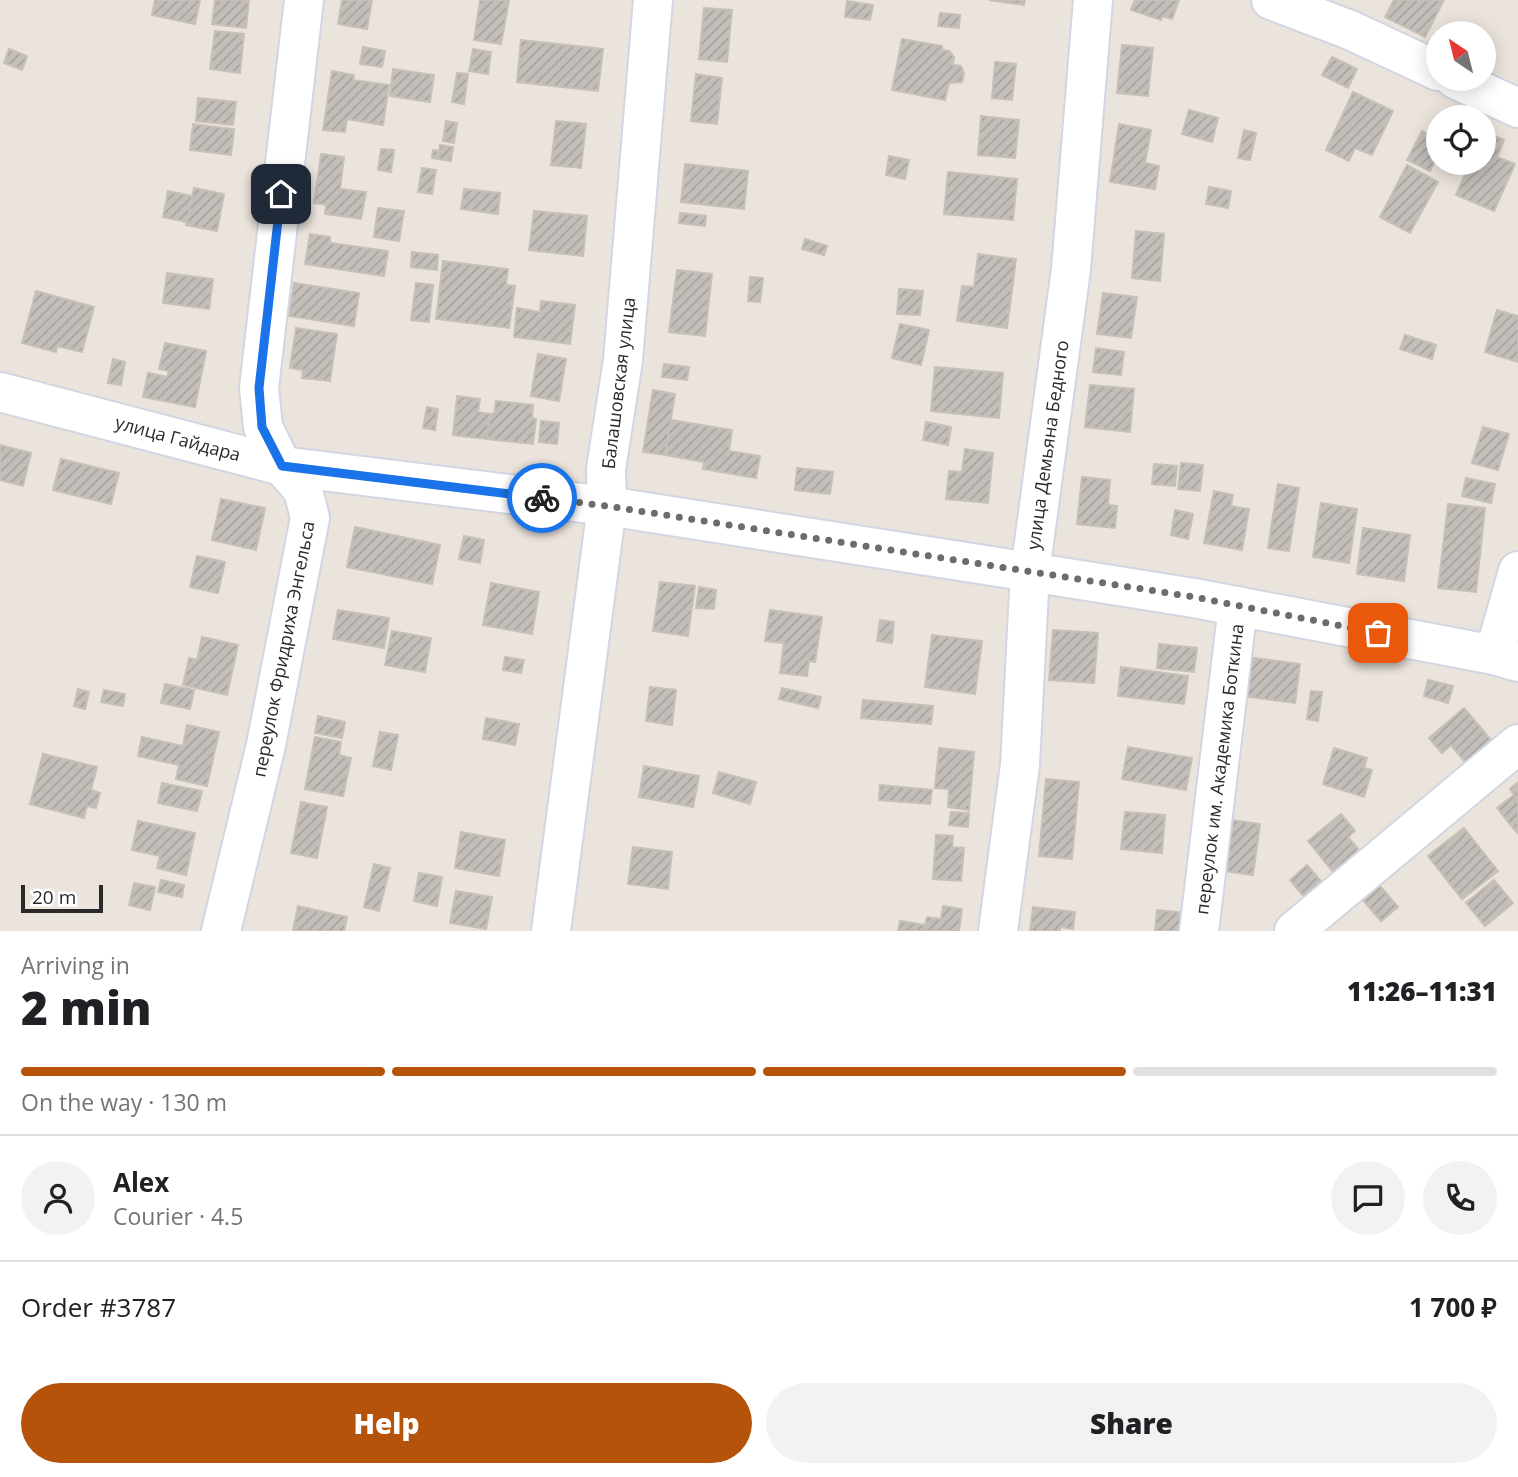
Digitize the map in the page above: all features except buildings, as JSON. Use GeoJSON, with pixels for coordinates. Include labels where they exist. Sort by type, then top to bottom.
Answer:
{"type":"FeatureCollection","features":[{"type":"Feature","properties":{"kind":"street","name":"переулок Фридриха Энгельса"},"geometry":{"type":"LineString","coordinates":[[221,931],[266,745],[310,518],[303,490],[282,466],[262,427],[259,388],[304,0]]}},
{"type":"Feature","properties":{"kind":"street","name":"Балашовская улица"},"geometry":{"type":"LineString","coordinates":[[551,931],[607,506],[606,469],[623,360],[653,0]]}},
{"type":"Feature","properties":{"kind":"street","name":"улица Демьяна Бедного"},"geometry":{"type":"LineString","coordinates":[[998,931],[1020,765],[1030,572],[1071,269],[1093,0]]}},
{"type":"Feature","properties":{"kind":"street"},"geometry":{"type":"LineString","coordinates":[[1271,0],[1350,30],[1426,65]]}},
{"type":"Feature","properties":{"kind":"street"},"geometry":{"type":"LineString","coordinates":[[1481,91],[1518,108]]}},
{"type":"Feature","properties":{"kind":"street","name":"улица Гайдара"},"geometry":{"type":"LineString","coordinates":[[0,391],[282,466],[607,506],[1030,572],[1238,606],[1506,658]]}},
{"type":"Feature","properties":{"kind":"street"},"geometry":{"type":"LineString","coordinates":[[1506,658],[1518,571]]}},
{"type":"Feature","properties":{"kind":"street","name":"переулок им. Академика Боткина"},"geometry":{"type":"LineString","coordinates":[[1199,931],[1238,606]]}},
{"type":"Feature","properties":{"kind":"street"},"geometry":{"type":"LineString","coordinates":[[1293,931],[1518,744]]}},
{"type":"Feature","properties":{"kind":"way so far"},"geometry":{"type":"LineString","coordinates":[[542,498],[1194,597],[1378,633]]}},
{"type":"Feature","properties":{"kind":"route"},"geometry":{"type":"LineString","coordinates":[[281,194],[259,388],[262,427],[282,466],[542,498]]}}]}
